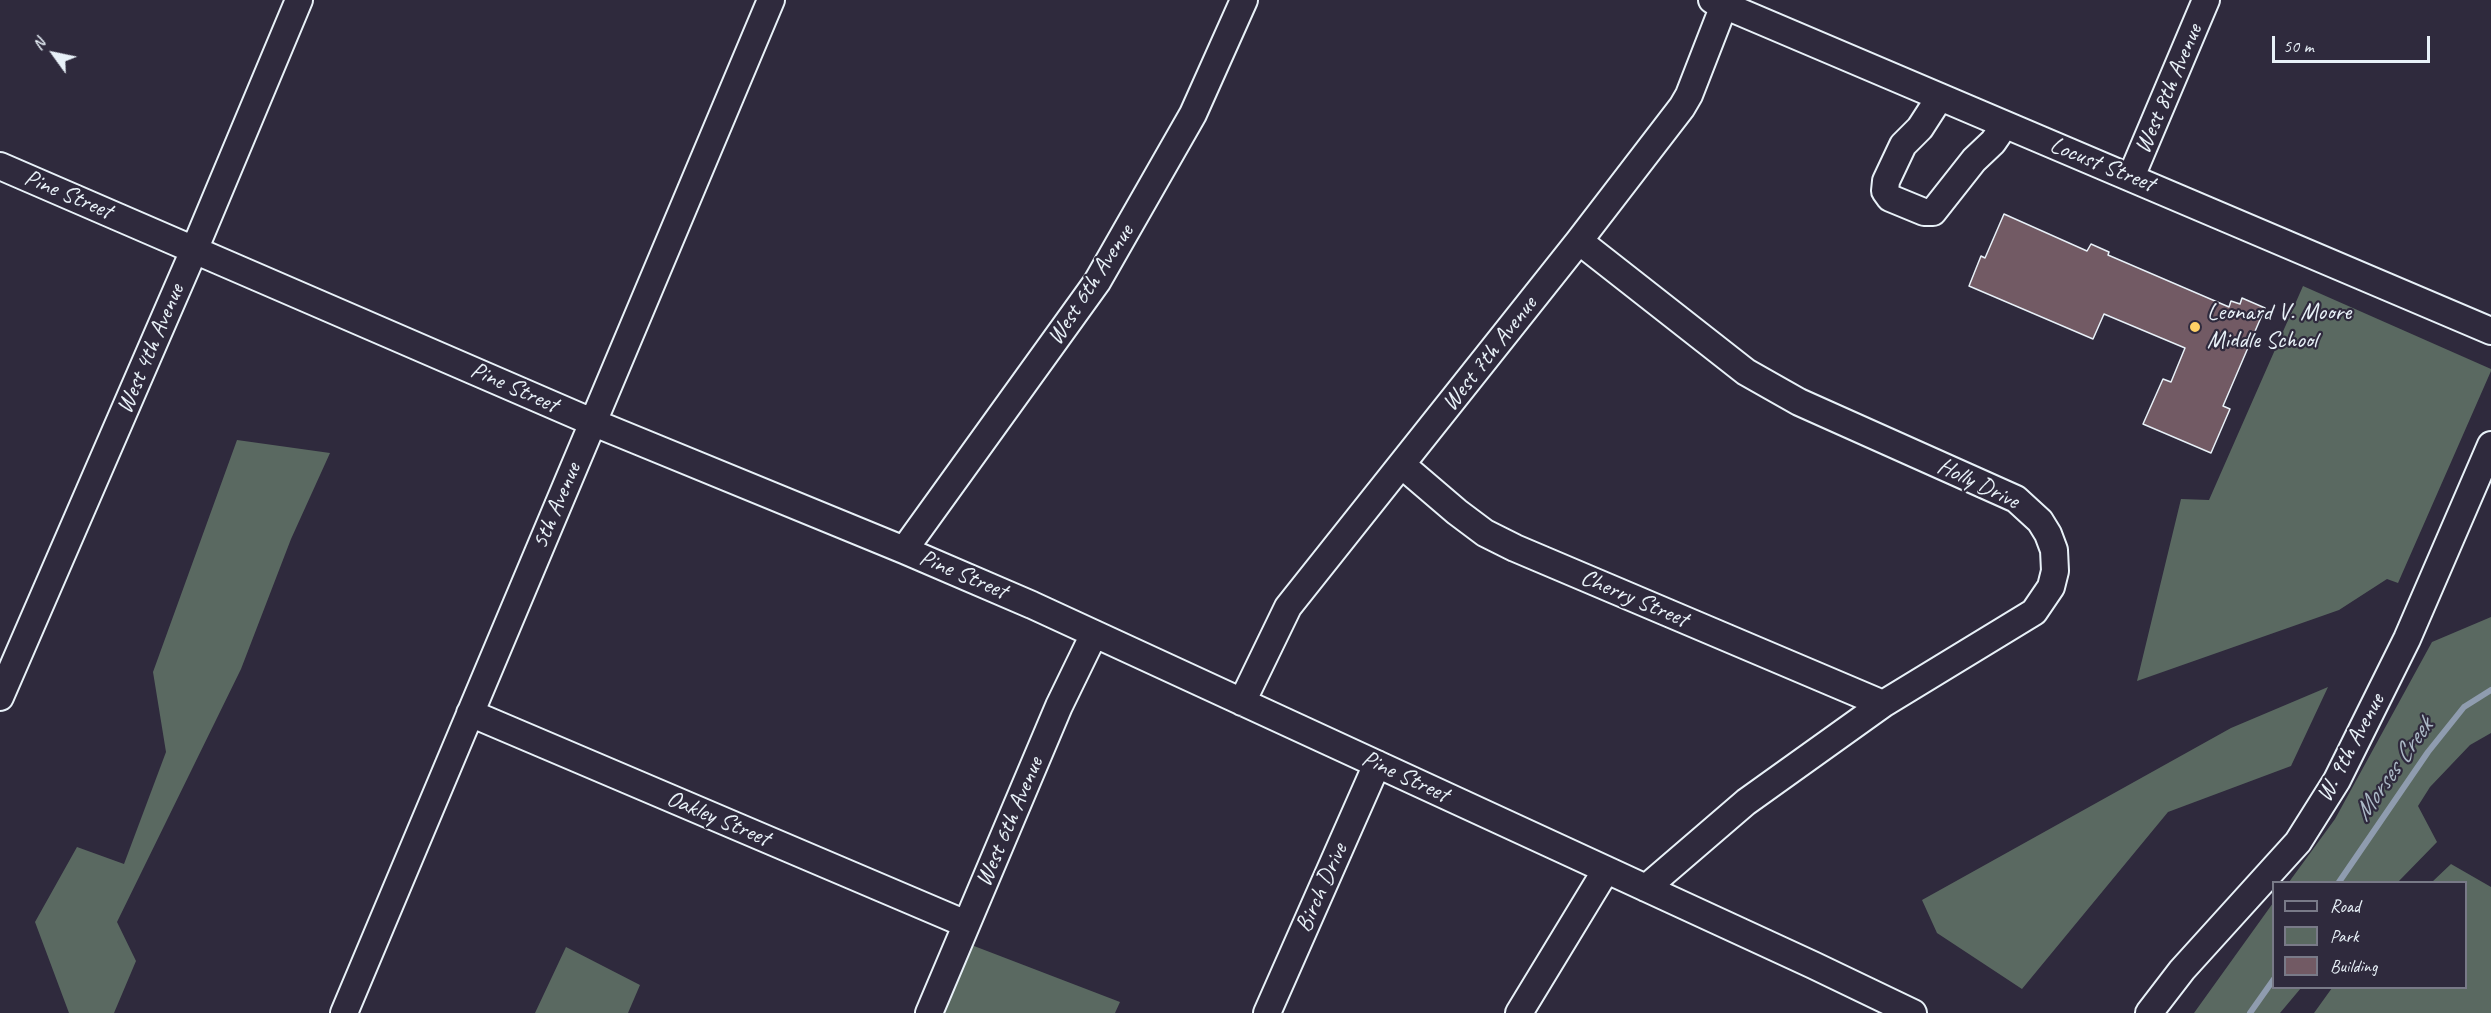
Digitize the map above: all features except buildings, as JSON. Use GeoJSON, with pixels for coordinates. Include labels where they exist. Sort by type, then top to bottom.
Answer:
{"type":"FeatureCollection","features":[{"type":"Feature","properties":{"kind":"street","name":"West 4th Avenue"},"geometry":{"type":"LineString","coordinates":[[0,697],[195,248],[299,0]]}},
{"type":"Feature","properties":{"kind":"street","name":"5th Avenue"},"geometry":{"type":"LineString","coordinates":[[344,1013],[771,0]]}},
{"type":"Feature","properties":{"kind":"street","name":"West 6th Avenue"},"geometry":{"type":"LineString","coordinates":[[904,550],[1097,282],[1193,114],[1244,0]]}},
{"type":"Feature","properties":{"kind":"street","name":"West 8th Avenue"},"geometry":{"type":"LineString","coordinates":[[2132,177],[2206,0]]}},
{"type":"Feature","properties":{"kind":"street","name":"Locust Street"},"geometry":{"type":"LineString","coordinates":[[1721,2],[2004,126],[2132,177],[2491,331]]}},
{"type":"Feature","properties":{"kind":"street","name":"West 7th Avenue"},"geometry":{"type":"LineString","coordinates":[[1242,702],[1288,607],[1579,241],[1682,107],[1689,95],[1721,2]]}},
{"type":"Feature","properties":{"kind":"street"},"geometry":{"type":"LineString","coordinates":[[1940,97],[1920,128],[1903,145],[1886,181],[1886,191],[1890,198],[1924,212],[1933,212],[2004,126]]}},
{"type":"Feature","properties":{"kind":"street","name":"Pine Street"},"geometry":{"type":"LineString","coordinates":[[0,166],[195,248],[592,422],[904,550],[1094,634],[1913,1013]]}},
{"type":"Feature","properties":{"kind":"street","name":"Holly Drive"},"geometry":{"type":"LineString","coordinates":[[1579,241],[1746,372],[1799,402],[2009,495],[2028,508],[2048,534],[2054,550],[2055,571],[2050,586],[2034,612],[1883,704],[1746,802],[1646,888]]}},
{"type":"Feature","properties":{"kind":"street","name":"W. 9th Avenue"},"geometry":{"type":"LineString","coordinates":[[2149,1013],[2182,970],[2298,842],[2337,780],[2407,639],[2491,445]]}},
{"type":"Feature","properties":{"kind":"street","name":"Cherry Street"},"geometry":{"type":"LineString","coordinates":[[1402,465],[1457,512],[1485,532],[1515,548],[1883,704]]}},
{"type":"Feature","properties":{"kind":"street","name":"West 6th Avenue"},"geometry":{"type":"LineString","coordinates":[[929,1013],[1059,706],[1094,634]]}},
{"type":"Feature","properties":{"kind":"street","name":"Oakley Street"},"geometry":{"type":"LineString","coordinates":[[470,713],[966,924]]}},
{"type":"Feature","properties":{"kind":"street","name":"Birch Drive"},"geometry":{"type":"LineString","coordinates":[[1267,1013],[1377,764]]}},
{"type":"Feature","properties":{"kind":"street"},"geometry":{"type":"LineString","coordinates":[[1519,1013],[1606,870]]}},
{"type":"Feature","properties":{"kind":"green space"},"geometry":{"type":"Polygon","coordinates":[[[2303,286],[2491,369],[2491,371],[2398,583],[2387,579],[2339,610],[2137,681],[2181,499],[2209,500],[2303,286]]]}},
{"type":"Feature","properties":{"kind":"green space"},"geometry":{"type":"Polygon","coordinates":[[[237,440],[330,453],[291,539],[241,669],[117,922],[136,961],[114,1013],[69,1013],[35,922],[77,847],[124,864],[166,752],[153,672],[237,440]]]}},
{"type":"Feature","properties":{"kind":"green space"},"geometry":{"type":"Polygon","coordinates":[[[2491,617],[2491,733],[2470,745],[2430,787],[2418,806],[2437,842],[2399,881],[2290,881],[2335,819],[2432,642],[2491,617]]]}},
{"type":"Feature","properties":{"kind":"green space"},"geometry":{"type":"Polygon","coordinates":[[[2328,687],[2291,766],[2168,812],[2022,989],[1937,933],[1922,900],[2231,728],[2328,687]]]}},
{"type":"Feature","properties":{"kind":"green space"},"geometry":{"type":"Polygon","coordinates":[[[2451,864],[2491,887],[2491,1013],[2314,1013],[2331,989],[2467,989],[2467,881],[2433,881],[2451,864]]]}},
{"type":"Feature","properties":{"kind":"green space"},"geometry":{"type":"Polygon","coordinates":[[[2272,904],[2272,989],[2300,989],[2280,1013],[2194,1013],[2272,904]]]}},
{"type":"Feature","properties":{"kind":"green space"},"geometry":{"type":"Polygon","coordinates":[[[961,941],[1120,1002],[1115,1013],[935,1013],[961,941]]]}},
{"type":"Feature","properties":{"kind":"green space"},"geometry":{"type":"Polygon","coordinates":[[[566,947],[640,985],[628,1013],[535,1013],[566,947]]]}},
{"type":"Feature","properties":{"kind":"waterway","name":"Morses Creek"},"geometry":{"type":"LineString","coordinates":[[2340,881],[2428,752],[2464,707],[2491,690]]}},
{"type":"Feature","properties":{"kind":"waterway","name":"Morses Creek"},"geometry":{"type":"LineString","coordinates":[[2250,1013],[2272,982]]}},
{"type":"Feature","properties":{"kind":"place","name":"Leonard V. Moore Middle School"},"geometry":{"type":"Point","coordinates":[2195,327]}}]}
